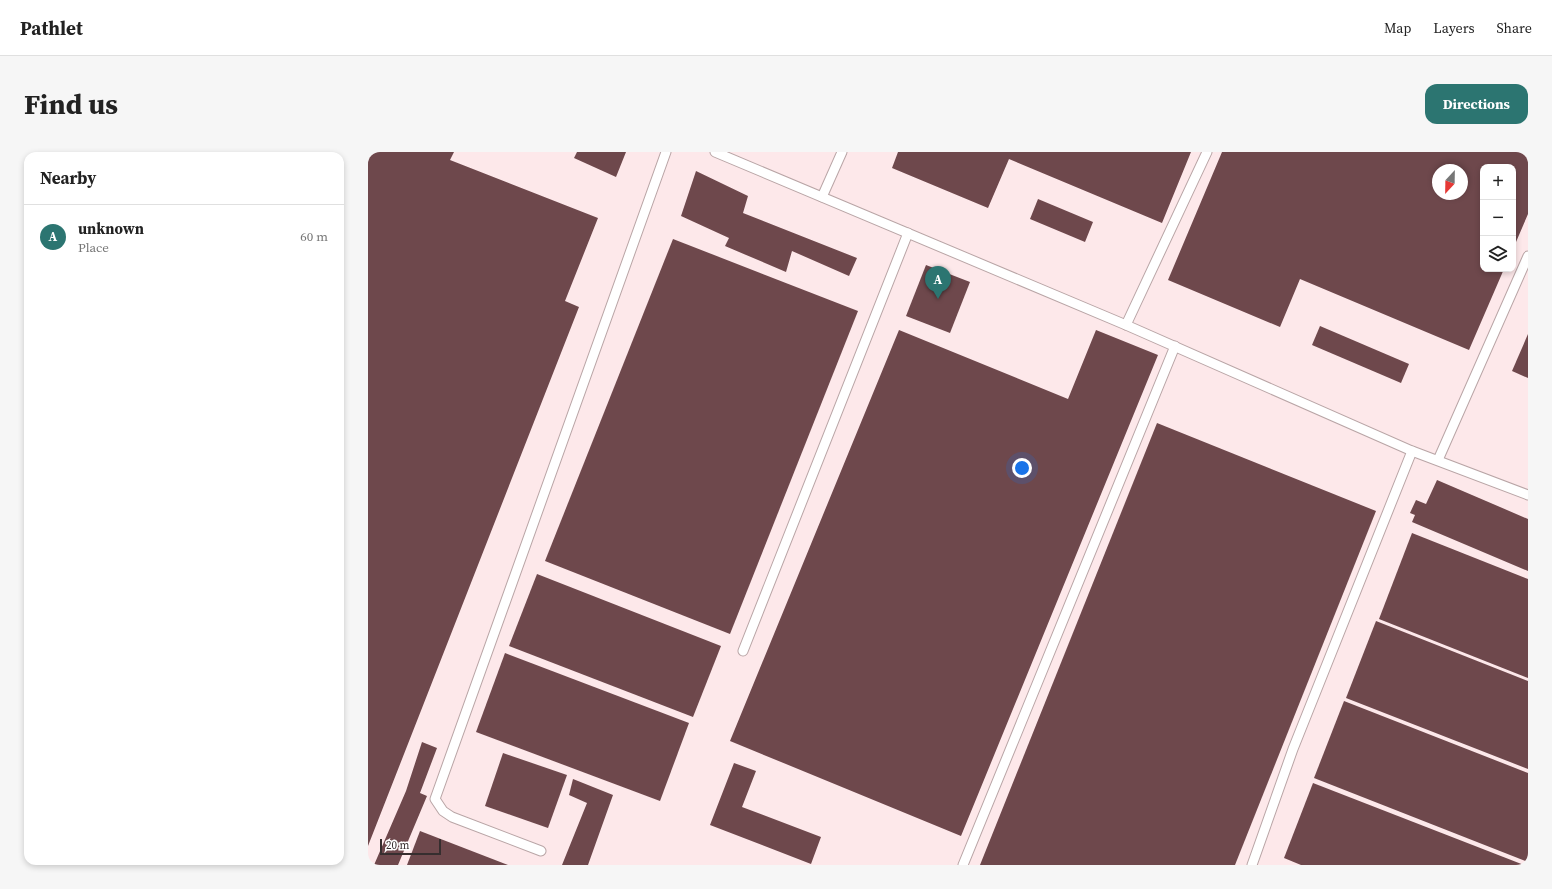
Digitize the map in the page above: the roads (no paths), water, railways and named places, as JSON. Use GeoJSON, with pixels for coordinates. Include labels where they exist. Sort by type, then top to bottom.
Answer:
{"type":"FeatureCollection","features":[{"type":"Feature","properties":{"kind":"lane"},"geometry":{"type":"LineString","coordinates":[[540,851],[452,817],[443,811],[435,799],[666,152]]}},
{"type":"Feature","properties":{"kind":"lane"},"geometry":{"type":"LineString","coordinates":[[714,152],[1126,325],[1412,450],[1528,495]]}},
{"type":"Feature","properties":{"kind":"lane"},"geometry":{"type":"LineString","coordinates":[[822,197],[842,152]]}},
{"type":"Feature","properties":{"kind":"lane"},"geometry":{"type":"LineString","coordinates":[[1126,325],[1207,152]]}},
{"type":"Feature","properties":{"kind":"lane"},"geometry":{"type":"LineString","coordinates":[[743,651],[908,233]]}},
{"type":"Feature","properties":{"kind":"lane"},"geometry":{"type":"LineString","coordinates":[[1438,460],[1528,256]]}},
{"type":"Feature","properties":{"kind":"lane"},"geometry":{"type":"LineString","coordinates":[[963,865],[1175,346]]}},
{"type":"Feature","properties":{"kind":"lane"},"geometry":{"type":"LineString","coordinates":[[1252,865],[1293,749],[1412,450]]}},
{"type":"Feature","properties":{"kind":"place","name":"unknown"},"geometry":{"type":"Point","coordinates":[938,299]}}]}
